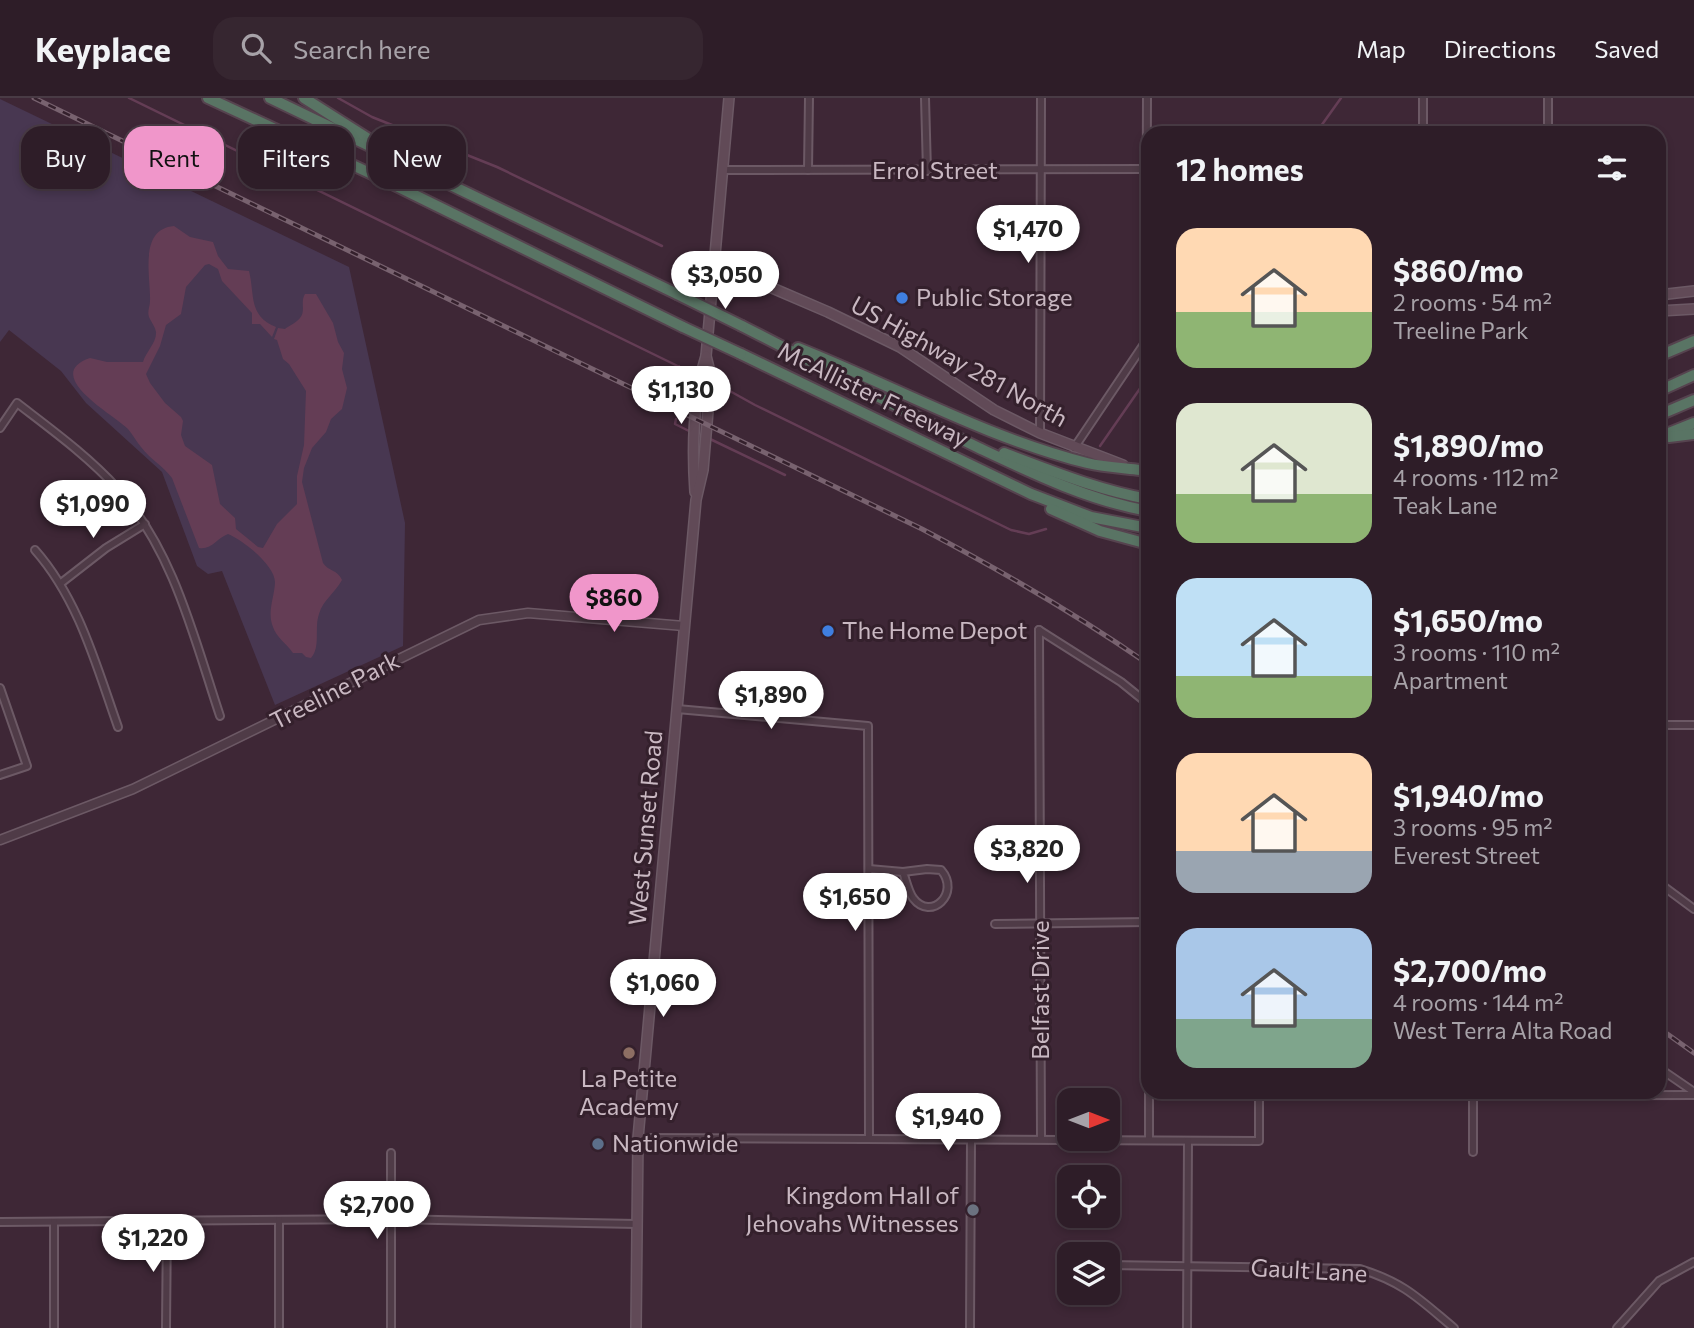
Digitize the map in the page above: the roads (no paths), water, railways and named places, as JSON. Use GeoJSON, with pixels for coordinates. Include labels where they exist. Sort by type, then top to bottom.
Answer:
{"type":"FeatureCollection","features":[{"type":"Feature","properties":{"kind":"highway","name":"McAllister Freeway"},"geometry":{"type":"LineString","coordinates":[[208,98],[374,175],[1016,487],[1091,517],[1141,527]]}},
{"type":"Feature","properties":{"kind":"highway","name":"McAllister Freeway"},"geometry":{"type":"LineString","coordinates":[[270,98],[368,145]]}},
{"type":"Feature","properties":{"kind":"highway"},"geometry":{"type":"LineString","coordinates":[[304,98],[368,138]]}},
{"type":"Feature","properties":{"kind":"highway","name":"McAllister Freeway"},"geometry":{"type":"LineString","coordinates":[[460,189],[743,326],[938,428],[1068,488],[1141,509]]}},
{"type":"Feature","properties":{"kind":"highway"},"geometry":{"type":"LineString","coordinates":[[743,326],[855,370],[918,400],[1018,440],[1089,464],[1141,470]]}},
{"type":"Feature","properties":{"kind":"highway"},"geometry":{"type":"LineString","coordinates":[[1666,353],[1694,341]]}},
{"type":"Feature","properties":{"kind":"highway"},"geometry":{"type":"LineString","coordinates":[[1666,388],[1694,375]]}},
{"type":"Feature","properties":{"kind":"highway"},"geometry":{"type":"LineString","coordinates":[[1666,412],[1694,400]]}},
{"type":"Feature","properties":{"kind":"highway"},"geometry":{"type":"LineString","coordinates":[[1666,435],[1694,422]]}},
{"type":"Feature","properties":{"kind":"highway"},"geometry":{"type":"LineString","coordinates":[[938,428],[1087,484],[1141,498]]}},
{"type":"Feature","properties":{"kind":"highway"},"geometry":{"type":"LineString","coordinates":[[1666,437],[1694,433]]}},
{"type":"Feature","properties":{"kind":"highway"},"geometry":{"type":"LineString","coordinates":[[1016,487],[1049,509],[1100,531],[1141,542]]}},
{"type":"Feature","properties":{"kind":"main road","name":"West Sunset Road"},"geometry":{"type":"LineString","coordinates":[[636,1328],[638,1138],[696,500],[703,470],[711,376],[706,356],[729,98]]}},
{"type":"Feature","properties":{"kind":"main road","name":"US Highway 281 North"},"geometry":{"type":"LineString","coordinates":[[715,263],[828,312],[900,347],[994,410],[1040,433],[1074,448],[1141,469]]}},
{"type":"Feature","properties":{"kind":"main road"},"geometry":{"type":"LineString","coordinates":[[1666,295],[1694,291]]}},
{"type":"Feature","properties":{"kind":"main road"},"geometry":{"type":"LineString","coordinates":[[1666,311],[1694,309]]}},
{"type":"Feature","properties":{"kind":"street"},"geometry":{"type":"LineString","coordinates":[[808,170],[809,98]]}},
{"type":"Feature","properties":{"kind":"street"},"geometry":{"type":"LineString","coordinates":[[925,98],[927,171]]}},
{"type":"Feature","properties":{"kind":"street"},"geometry":{"type":"LineString","coordinates":[[1040,433],[1041,98]]}},
{"type":"Feature","properties":{"kind":"street"},"geometry":{"type":"LineString","coordinates":[[1147,98],[1147,126]]}},
{"type":"Feature","properties":{"kind":"street"},"geometry":{"type":"LineString","coordinates":[[1423,98],[1423,126]]}},
{"type":"Feature","properties":{"kind":"street"},"geometry":{"type":"LineString","coordinates":[[1548,98],[1548,126]]}},
{"type":"Feature","properties":{"kind":"street","name":"Errol Street"},"geometry":{"type":"LineString","coordinates":[[723,170],[1141,169]]}},
{"type":"Feature","properties":{"kind":"street"},"geometry":{"type":"LineString","coordinates":[[1074,448],[1141,348]]}},
{"type":"Feature","properties":{"kind":"street"},"geometry":{"type":"LineString","coordinates":[[0,428],[17,403],[88,459],[119,490],[145,524],[183,601],[220,716]]}},
{"type":"Feature","properties":{"kind":"street"},"geometry":{"type":"LineString","coordinates":[[61,583],[106,548],[145,524]]}},
{"type":"Feature","properties":{"kind":"street"},"geometry":{"type":"LineString","coordinates":[[35,550],[61,583],[79,620],[118,727]]}},
{"type":"Feature","properties":{"kind":"street","name":"Treeline Park"},"geometry":{"type":"LineString","coordinates":[[0,840],[133,789],[479,620],[528,613],[684,626]]}},
{"type":"Feature","properties":{"kind":"street","name":"Belfast Drive"},"geometry":{"type":"LineString","coordinates":[[1041,1139],[1039,630],[1121,682],[1141,698]]}},
{"type":"Feature","properties":{"kind":"street"},"geometry":{"type":"LineString","coordinates":[[0,688],[27,766],[0,775]]}},
{"type":"Feature","properties":{"kind":"street"},"geometry":{"type":"LineString","coordinates":[[677,709],[868,726],[869,1139]]}},
{"type":"Feature","properties":{"kind":"street"},"geometry":{"type":"LineString","coordinates":[[1666,725],[1694,726]]}},
{"type":"Feature","properties":{"kind":"street"},"geometry":{"type":"LineString","coordinates":[[869,870],[941,870],[947,879],[946,897],[934,906],[916,902],[911,896],[903,872]]}},
{"type":"Feature","properties":{"kind":"street"},"geometry":{"type":"LineString","coordinates":[[1666,888],[1694,909]]}},
{"type":"Feature","properties":{"kind":"street"},"geometry":{"type":"LineString","coordinates":[[995,923],[1141,922]]}},
{"type":"Feature","properties":{"kind":"street"},"geometry":{"type":"LineString","coordinates":[[1666,1073],[1694,1093]]}},
{"type":"Feature","properties":{"kind":"street"},"geometry":{"type":"LineString","coordinates":[[1666,1093],[1694,1093]]}},
{"type":"Feature","properties":{"kind":"street"},"geometry":{"type":"LineString","coordinates":[[1149,1099],[1149,1140]]}},
{"type":"Feature","properties":{"kind":"street"},"geometry":{"type":"LineString","coordinates":[[638,1138],[1259,1141],[1259,1099]]}},
{"type":"Feature","properties":{"kind":"street"},"geometry":{"type":"LineString","coordinates":[[1473,1152],[1474,1099]]}},
{"type":"Feature","properties":{"kind":"street"},"geometry":{"type":"LineString","coordinates":[[970,1328],[971,1140]]}},
{"type":"Feature","properties":{"kind":"street"},"geometry":{"type":"LineString","coordinates":[[1187,1328],[1188,1141]]}},
{"type":"Feature","properties":{"kind":"street"},"geometry":{"type":"LineString","coordinates":[[391,1153],[391,1328]]}},
{"type":"Feature","properties":{"kind":"street"},"geometry":{"type":"LineString","coordinates":[[0,1222],[391,1219],[637,1224]]}},
{"type":"Feature","properties":{"kind":"street"},"geometry":{"type":"LineString","coordinates":[[279,1220],[279,1328]]}},
{"type":"Feature","properties":{"kind":"street"},"geometry":{"type":"LineString","coordinates":[[166,1328],[167,1221]]}},
{"type":"Feature","properties":{"kind":"street"},"geometry":{"type":"LineString","coordinates":[[54,1222],[54,1328]]}},
{"type":"Feature","properties":{"kind":"street"},"geometry":{"type":"LineString","coordinates":[[1617,1328],[1659,1281],[1694,1262]]}},
{"type":"Feature","properties":{"kind":"street","name":"Gault Lane"},"geometry":{"type":"LineString","coordinates":[[1120,1265],[1360,1269],[1402,1285],[1454,1328]]}},
{"type":"Feature","properties":{"kind":"waterway"},"geometry":{"type":"LineString","coordinates":[[129,98],[692,373]]}},
{"type":"Feature","properties":{"kind":"waterway"},"geometry":{"type":"LineString","coordinates":[[338,98],[372,117],[497,167],[662,246]]}},
{"type":"Feature","properties":{"kind":"waterway"},"geometry":{"type":"LineString","coordinates":[[1321,126],[1341,98]]}},
{"type":"Feature","properties":{"kind":"waterway"},"geometry":{"type":"LineString","coordinates":[[679,366],[679,405]]}},
{"type":"Feature","properties":{"kind":"waterway"},"geometry":{"type":"LineString","coordinates":[[719,385],[1011,530],[1029,534],[1046,529]]}},
{"type":"Feature","properties":{"kind":"waterway"},"geometry":{"type":"LineString","coordinates":[[1100,446],[1141,387]]}},
{"type":"Feature","properties":{"kind":"waterway"},"geometry":{"type":"LineString","coordinates":[[676,419],[675,424],[689,431]]}},
{"type":"Feature","properties":{"kind":"waterway"},"geometry":{"type":"LineString","coordinates":[[710,439],[785,475]]}},
{"type":"Feature","properties":{"kind":"railway"},"geometry":{"type":"LineString","coordinates":[[34,98],[922,529],[1037,593],[1141,659]]}},
{"type":"Feature","properties":{"kind":"railway"},"geometry":{"type":"LineString","coordinates":[[1666,1033],[1694,1053]]}},
{"type":"Feature","properties":{"kind":"place","name":"Public Storage"},"geometry":{"type":"Point","coordinates":[902,298]}},
{"type":"Feature","properties":{"kind":"place","name":"The Home Depot"},"geometry":{"type":"Point","coordinates":[828,631]}},
{"type":"Feature","properties":{"kind":"place","name":"La Petite Academy"},"geometry":{"type":"Point","coordinates":[629,1053]}},
{"type":"Feature","properties":{"kind":"place","name":"Nationwide"},"geometry":{"type":"Point","coordinates":[598,1144]}},
{"type":"Feature","properties":{"kind":"place","name":"Kingdom Hall of Jehovahs Witnesses"},"geometry":{"type":"Point","coordinates":[973,1210]}}]}
